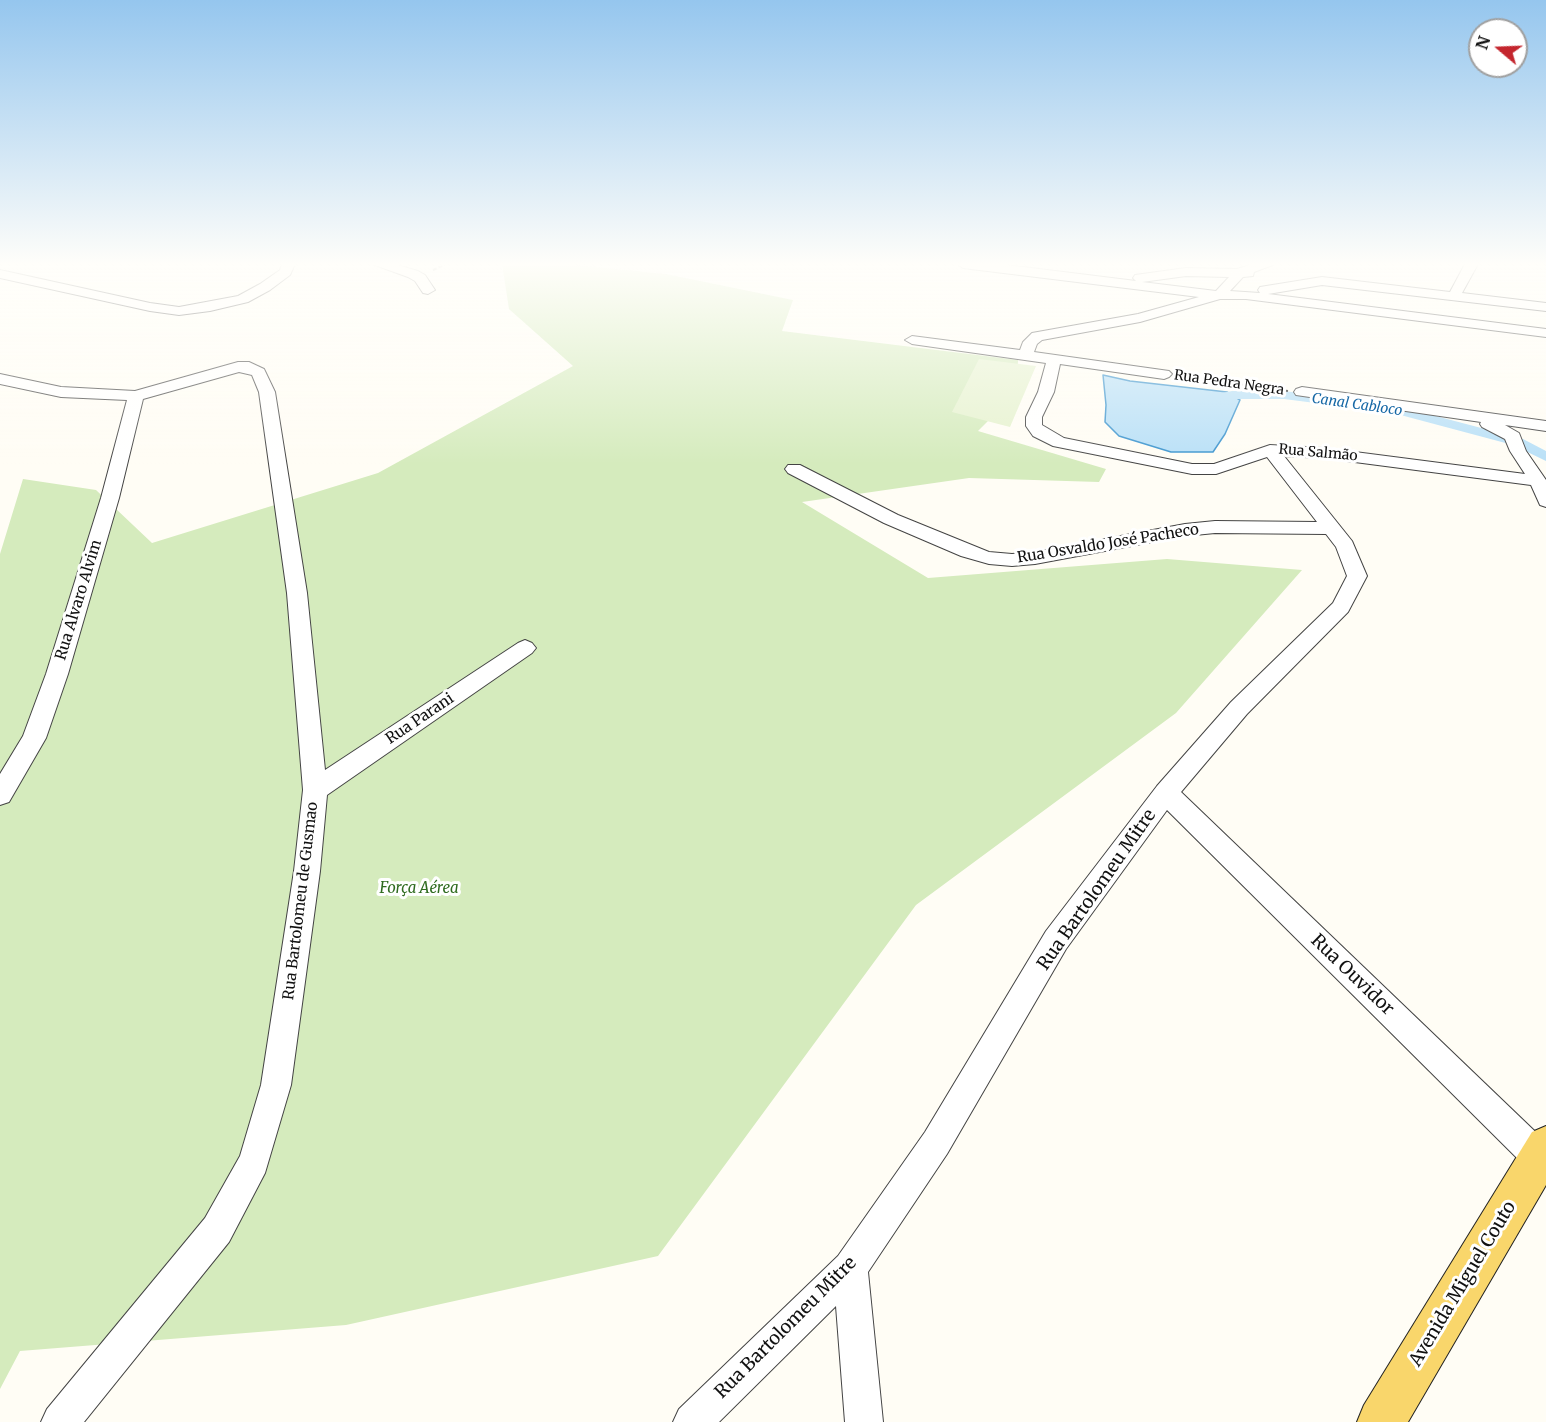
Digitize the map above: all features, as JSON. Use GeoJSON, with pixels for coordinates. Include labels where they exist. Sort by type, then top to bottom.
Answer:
{"type":"FeatureCollection","features":[{"type":"Feature","properties":{"kind":"main road","name":"Avenida Miguel Couto"},"geometry":{"type":"LineString","coordinates":[[1381,1422],[1542,1151]]}},
{"type":"Feature","properties":{"kind":"street"},"geometry":{"type":"LineString","coordinates":[[1026,355],[1030,342],[1037,336],[1069,330]]}},
{"type":"Feature","properties":{"kind":"street"},"geometry":{"type":"LineString","coordinates":[[1525,330],[1546,333]]}},
{"type":"Feature","properties":{"kind":"street","name":"Rua Pedra Negra"},"geometry":{"type":"LineString","coordinates":[[912,340],[1164,374]]}},
{"type":"Feature","properties":{"kind":"street","name":"Rua Salmão"},"geometry":{"type":"LineString","coordinates":[[1054,358],[1046,392],[1034,417],[1034,426],[1045,436],[1072,445],[1204,470],[1216,469],[1270,450],[1336,454],[1538,481]]}},
{"type":"Feature","properties":{"kind":"street","name":"Rua Bartolomeu de Gusmao"},"geometry":{"type":"LineString","coordinates":[[0,379],[61,392],[136,396],[238,367],[256,369],[264,380],[297,593],[315,790],[307,871],[276,1085],[254,1162],[217,1230],[60,1422]]}},
{"type":"Feature","properties":{"kind":"street","name":"Rua Pedra Negra"},"geometry":{"type":"LineString","coordinates":[[1302,392],[1546,426]]}},
{"type":"Feature","properties":{"kind":"street","name":"Rua Alvaro Alvim"},"geometry":{"type":"LineString","coordinates":[[0,795],[34,738],[49,695],[110,498],[136,396]]}},
{"type":"Feature","properties":{"kind":"street"},"geometry":{"type":"LineString","coordinates":[[1463,416],[1494,426],[1516,444],[1538,481],[1546,501]]}},
{"type":"Feature","properties":{"kind":"street","name":"Rua Bartolomeu Mitre"},"geometry":{"type":"LineString","coordinates":[[692,1422],[850,1268],[936,1143],[1056,940],[1166,793],[1239,708],[1341,607],[1357,576],[1345,545],[1270,450]]}},
{"type":"Feature","properties":{"kind":"street","name":"Rua Osvaldo José Pacheco"},"geometry":{"type":"LineString","coordinates":[[794,470],[891,519],[968,552],[989,558],[1012,560],[1035,558],[1185,530],[1215,527],[1333,528]]}},
{"type":"Feature","properties":{"kind":"street","name":"Rua Parani"},"geometry":{"type":"LineString","coordinates":[[315,790],[525,648]]}},
{"type":"Feature","properties":{"kind":"street","name":"Rua Ouvidor"},"geometry":{"type":"LineString","coordinates":[[1166,793],[1542,1151]]}},
{"type":"Feature","properties":{"kind":"street"},"geometry":{"type":"LineString","coordinates":[[850,1268],[864,1422]]}},
{"type":"Feature","properties":{"kind":"path","name":"Rua Pedra Negra"},"geometry":{"type":"LineString","coordinates":[[1164,374],[1302,392]]}},
{"type":"Feature","properties":{"kind":"green space","name":"Força Aérea"},"geometry":{"type":"Polygon","coordinates":[[[533,330],[782,330],[1018,360],[1017,392],[978,431],[1106,469],[1099,482],[969,478],[802,502],[928,578],[1167,559],[1302,570],[1176,713],[916,905],[658,1256],[346,1325],[20,1351],[0,1389],[0,554],[23,479],[96,490],[152,543],[378,473],[573,366],[533,330]]]}},
{"type":"Feature","properties":{"kind":"green space"},"geometry":{"type":"Polygon","coordinates":[[[979,359],[1036,366],[1010,427],[952,412],[979,359]]]}},
{"type":"Feature","properties":{"kind":"water"},"geometry":{"type":"Polygon","coordinates":[[[1103,375],[1130,381],[1227,392],[1240,400],[1225,434],[1213,452],[1171,452],[1119,436],[1105,422],[1103,375]]]}},
{"type":"Feature","properties":{"kind":"waterway","name":"Canal Cabloco"},"geometry":{"type":"LineString","coordinates":[[1206,400],[1232,395],[1284,395],[1394,409],[1518,442],[1546,457]]}}]}
